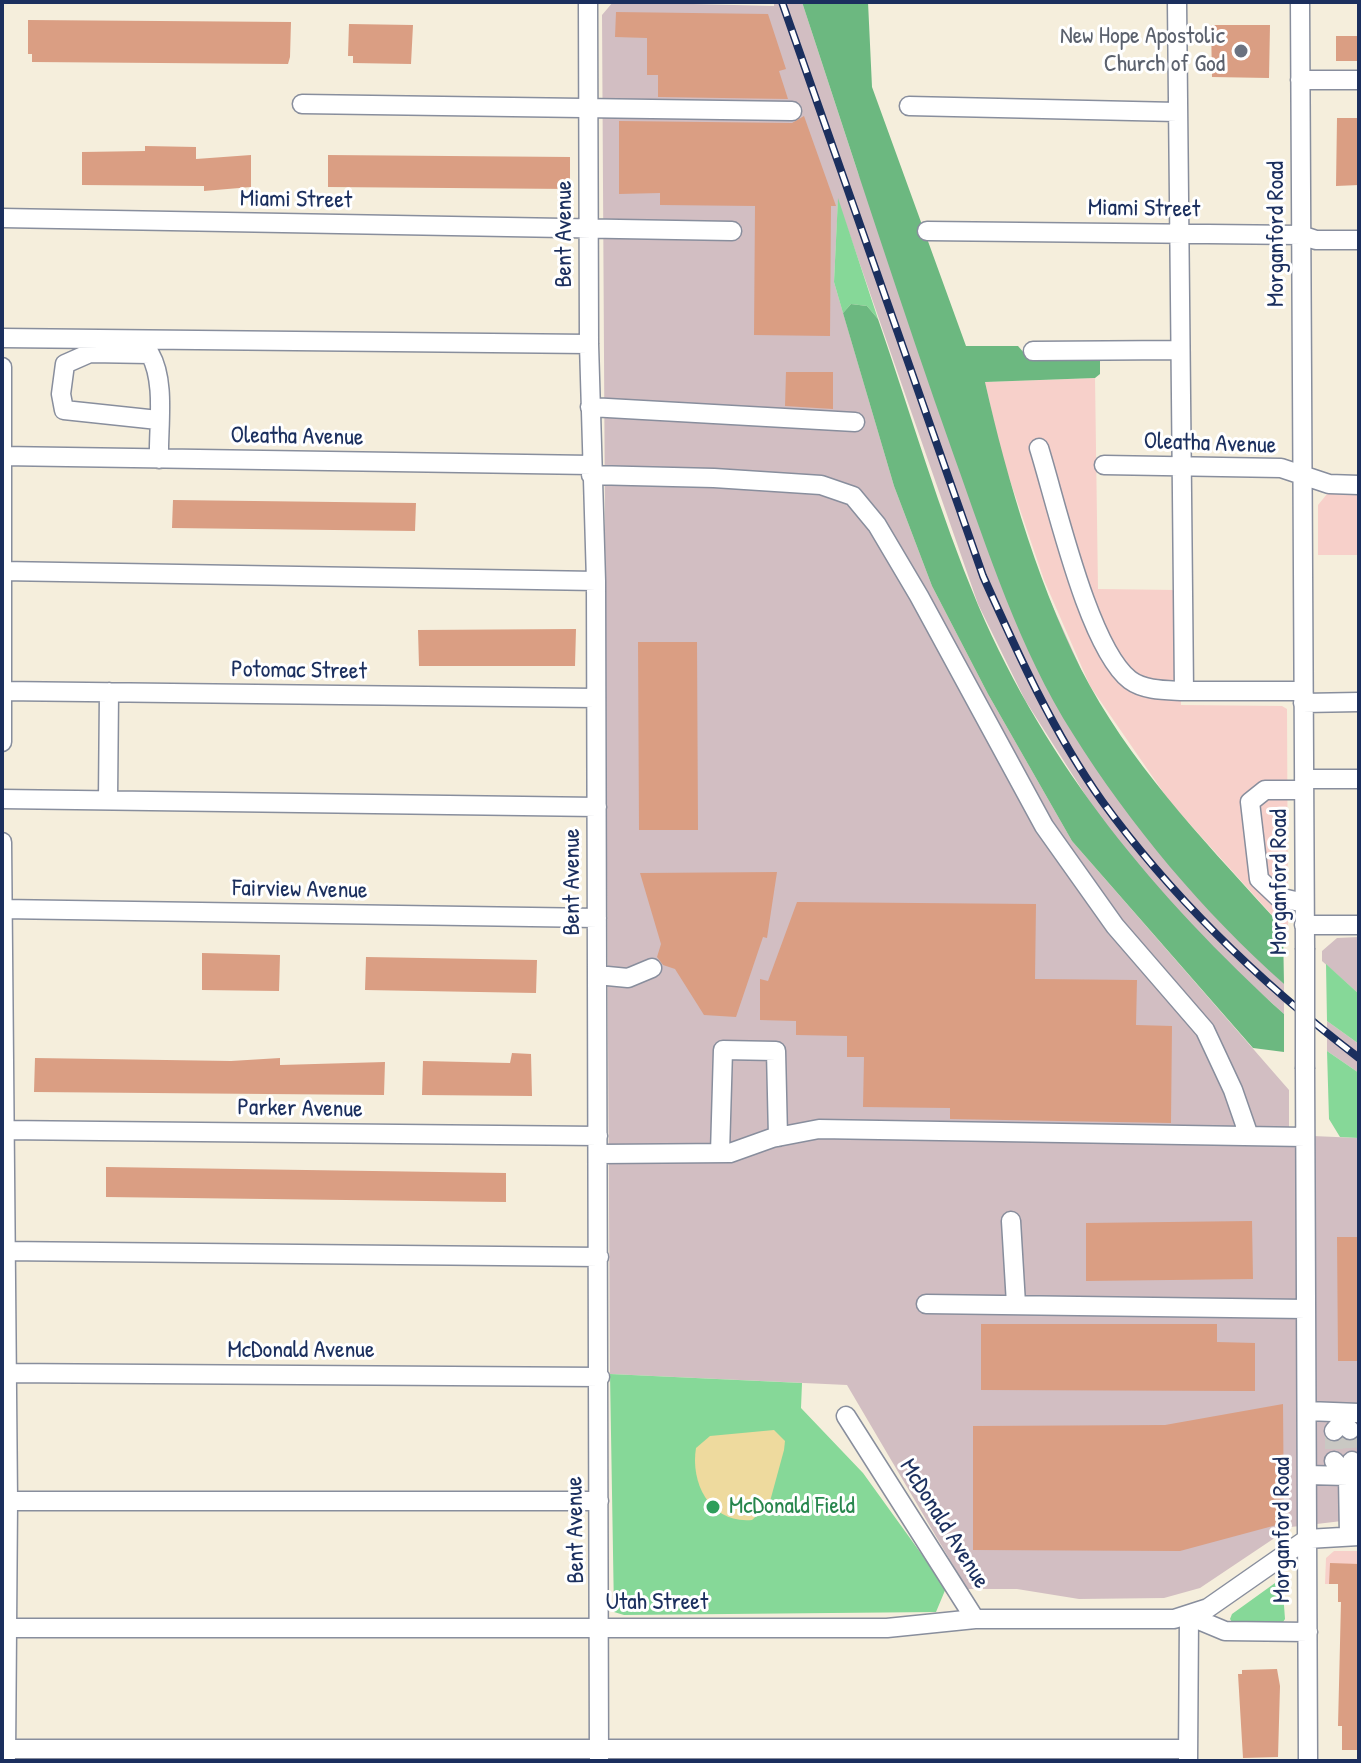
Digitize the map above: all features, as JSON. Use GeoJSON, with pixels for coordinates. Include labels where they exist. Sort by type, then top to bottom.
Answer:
{"type":"FeatureCollection","features":[{"type":"Feature","properties":{"kind":"street","name":"Bent Avenue"},"geometry":{"type":"LineString","coordinates":[[588,2],[589,344],[596,581],[599,1754]]}},
{"type":"Feature","properties":{"kind":"street"},"geometry":{"type":"LineString","coordinates":[[1177,2],[1184,691]]}},
{"type":"Feature","properties":{"kind":"street","name":"Morganford Road"},"geometry":{"type":"LineString","coordinates":[[1300,2],[1308,1761]]}},
{"type":"Feature","properties":{"kind":"street"},"geometry":{"type":"LineString","coordinates":[[1300,80],[1359,80]]}},
{"type":"Feature","properties":{"kind":"street"},"geometry":{"type":"LineString","coordinates":[[302,104],[792,111]]}},
{"type":"Feature","properties":{"kind":"street"},"geometry":{"type":"LineString","coordinates":[[909,106],[1177,112]]}},
{"type":"Feature","properties":{"kind":"street","name":"Miami Street"},"geometry":{"type":"LineString","coordinates":[[2,218],[732,231]]}},
{"type":"Feature","properties":{"kind":"street","name":"Miami Street"},"geometry":{"type":"LineString","coordinates":[[927,231],[1301,235],[1316,240],[1359,240]]}},
{"type":"Feature","properties":{"kind":"street"},"geometry":{"type":"LineString","coordinates":[[2,338],[589,344]]}},
{"type":"Feature","properties":{"kind":"street"},"geometry":{"type":"LineString","coordinates":[[1033,351],[1179,350]]}},
{"type":"Feature","properties":{"kind":"street"},"geometry":{"type":"LineString","coordinates":[[158,420],[64,410],[61,394],[65,364],[90,353],[150,354],[157,367],[159,459]]}},
{"type":"Feature","properties":{"kind":"street"},"geometry":{"type":"LineString","coordinates":[[2,367],[2,742]]}},
{"type":"Feature","properties":{"kind":"street"},"geometry":{"type":"LineString","coordinates":[[590,407],[855,422]]}},
{"type":"Feature","properties":{"kind":"street"},"geometry":{"type":"LineString","coordinates":[[1039,448],[1093,618],[1110,655],[1131,681],[1154,690],[1359,702]]}},
{"type":"Feature","properties":{"kind":"street","name":"Oleatha Avenue"},"geometry":{"type":"LineString","coordinates":[[3,456],[591,470],[821,485],[853,496],[877,525],[919,596],[1044,826],[1115,926],[1205,1030],[1233,1090],[1249,1136]]}},
{"type":"Feature","properties":{"kind":"street","name":"Oleatha Avenue"},"geometry":{"type":"LineString","coordinates":[[1104,465],[1281,468],[1329,484],[1359,485]]}},
{"type":"Feature","properties":{"kind":"street"},"geometry":{"type":"LineString","coordinates":[[3,571],[596,581]]}},
{"type":"Feature","properties":{"kind":"street","name":"Potomac Street"},"geometry":{"type":"LineString","coordinates":[[2,691],[595,698]]}},
{"type":"Feature","properties":{"kind":"street"},"geometry":{"type":"LineString","coordinates":[[108,800],[109,692]]}},
{"type":"Feature","properties":{"kind":"street"},"geometry":{"type":"LineString","coordinates":[[1304,903],[1278,897],[1259,879],[1250,802],[1265,790],[1359,779]]}},
{"type":"Feature","properties":{"kind":"street"},"geometry":{"type":"LineString","coordinates":[[2,799],[597,807]]}},
{"type":"Feature","properties":{"kind":"street"},"geometry":{"type":"LineString","coordinates":[[2,842],[4,1753],[1188,1755],[1189,1616],[1208,1608],[1307,1539],[1354,1536],[1348,1468],[1307,1475]]}},
{"type":"Feature","properties":{"kind":"street","name":"Fairview Avenue"},"geometry":{"type":"LineString","coordinates":[[3,909],[597,918]]}},
{"type":"Feature","properties":{"kind":"street"},"geometry":{"type":"LineString","coordinates":[[1304,925],[1359,925]]}},
{"type":"Feature","properties":{"kind":"street"},"geometry":{"type":"LineString","coordinates":[[597,975],[628,978],[652,968]]}},
{"type":"Feature","properties":{"kind":"street"},"geometry":{"type":"LineString","coordinates":[[720,1153],[723,1050],[776,1051],[778,1137]]}},
{"type":"Feature","properties":{"kind":"street","name":"Parker Avenue"},"geometry":{"type":"LineString","coordinates":[[4,1130],[598,1145],[720,1153],[819,1129],[1305,1137]]}},
{"type":"Feature","properties":{"kind":"street"},"geometry":{"type":"LineString","coordinates":[[1011,1221],[1016,1304]]}},
{"type":"Feature","properties":{"kind":"street"},"geometry":{"type":"LineString","coordinates":[[4,1251],[599,1257]]}},
{"type":"Feature","properties":{"kind":"street"},"geometry":{"type":"LineString","coordinates":[[926,1304],[1306,1309]]}},
{"type":"Feature","properties":{"kind":"street","name":"McDonald Avenue"},"geometry":{"type":"LineString","coordinates":[[5,1373],[600,1377]]}},
{"type":"Feature","properties":{"kind":"street"},"geometry":{"type":"LineString","coordinates":[[1307,1411],[1346,1422]]}},
{"type":"Feature","properties":{"kind":"street","name":"McDonald Avenue"},"geometry":{"type":"LineString","coordinates":[[846,1416],[975,1619]]}},
{"type":"Feature","properties":{"kind":"street"},"geometry":{"type":"LineString","coordinates":[[5,1501],[599,1501]]}},
{"type":"Feature","properties":{"kind":"street","name":"Utah Street"},"geometry":{"type":"LineString","coordinates":[[5,1628],[902,1627],[975,1619],[1157,1620],[1189,1616],[1225,1631],[1308,1632]]}},
{"type":"Feature","properties":{"kind":"shaded area"},"geometry":{"type":"Polygon","coordinates":[[[613,2],[774,6],[774,2],[802,2],[858,173],[1168,863],[1222,923],[1284,984],[1284,1014],[1222,958],[1154,886],[1095,810],[1025,700],[978,604],[838,201],[834,282],[894,486],[932,586],[988,694],[1072,841],[1289,1090],[1289,1135],[1359,1138],[1359,1519],[1291,1527],[1200,1588],[1164,1598],[1079,1599],[1017,1589],[967,1589],[847,1385],[610,1374],[602,15],[613,2]]]}},
{"type":"Feature","properties":{"kind":"shaded area"},"geometry":{"type":"Polygon","coordinates":[[[1095,378],[1098,589],[1178,590],[1181,705],[1282,706],[1287,709],[1288,933],[1170,802],[1090,686],[1044,580],[1002,457],[985,382],[1095,378]]]}},
{"type":"Feature","properties":{"kind":"shaded area"},"geometry":{"type":"Polygon","coordinates":[[[1327,494],[1359,494],[1359,555],[1318,555],[1318,505],[1327,494]]]}},
{"type":"Feature","properties":{"kind":"shaded area"},"geometry":{"type":"Polygon","coordinates":[[[1359,937],[1359,994],[1322,961],[1322,951],[1337,938],[1359,937]]]}},
{"type":"Feature","properties":{"kind":"shaded area"},"geometry":{"type":"Polygon","coordinates":[[[1327,1021],[1359,1044],[1359,1073],[1327,1051],[1327,1021]]]}},
{"type":"Feature","properties":{"kind":"shaded area"},"geometry":{"type":"Polygon","coordinates":[[[1334,1551],[1359,1551],[1359,1584],[1325,1584],[1326,1558],[1334,1551]]]}},
{"type":"Feature","properties":{"kind":"green space"},"geometry":{"type":"Polygon","coordinates":[[[802,2],[868,2],[872,87],[966,346],[1018,346],[1025,354],[1100,357],[1100,374],[1095,378],[985,382],[1015,498],[1056,615],[1090,686],[1110,719],[1179,812],[1283,928],[1284,984],[1225,927],[1143,834],[1073,734],[1036,668],[992,563],[954,456],[802,2]]]}},
{"type":"Feature","properties":{"kind":"green space"},"geometry":{"type":"Polygon","coordinates":[[[838,198],[878,319],[867,306],[851,304],[843,313],[834,282],[838,198]]]}},
{"type":"Feature","properties":{"kind":"green space"},"geometry":{"type":"Polygon","coordinates":[[[851,304],[867,306],[878,319],[964,570],[1006,665],[1037,721],[1072,775],[1149,876],[1284,1014],[1284,1052],[1253,1048],[1072,841],[988,694],[932,586],[894,486],[843,313],[851,304]]]}},
{"type":"Feature","properties":{"kind":"green space"},"geometry":{"type":"Polygon","coordinates":[[[1326,964],[1359,994],[1359,1044],[1327,1021],[1326,964]]]}},
{"type":"Feature","properties":{"kind":"green space"},"geometry":{"type":"Polygon","coordinates":[[[1327,1051],[1359,1073],[1359,1138],[1340,1137],[1329,1119],[1327,1051]]]}},
{"type":"Feature","properties":{"kind":"green space"},"geometry":{"type":"Polygon","coordinates":[[[610,1374],[802,1383],[801,1408],[863,1473],[946,1588],[936,1612],[624,1615],[614,1612],[610,1374]]]}},
{"type":"Feature","properties":{"kind":"green space"},"geometry":{"type":"Polygon","coordinates":[[[1282,1578],[1285,1619],[1281,1625],[1234,1625],[1230,1619],[1232,1614],[1282,1578]]]}},
{"type":"Feature","properties":{"kind":"sand"},"geometry":{"type":"Polygon","coordinates":[[[774,1430],[785,1441],[769,1505],[752,1520],[725,1516],[706,1499],[700,1488],[696,1475],[696,1448],[710,1436],[774,1430]]]}},
{"type":"Feature","properties":{"kind":"building"},"geometry":{"type":"Polygon","coordinates":[[[616,12],[768,14],[786,69],[779,71],[788,99],[658,97],[658,75],[647,75],[647,38],[615,37],[616,12]]]}},
{"type":"Feature","properties":{"kind":"building"},"geometry":{"type":"Polygon","coordinates":[[[28,20],[291,22],[290,57],[288,64],[32,62],[32,54],[28,54],[28,20]]]}},
{"type":"Feature","properties":{"kind":"building"},"geometry":{"type":"Polygon","coordinates":[[[349,24],[413,25],[411,64],[353,63],[353,56],[348,56],[349,24]]]}},
{"type":"Feature","properties":{"kind":"building","name":"New Hope Apostolic Church of God"},"geometry":{"type":"Polygon","coordinates":[[[1211,25],[1270,25],[1269,78],[1212,77],[1211,25]]]}},
{"type":"Feature","properties":{"kind":"building"},"geometry":{"type":"Polygon","coordinates":[[[1336,36],[1359,36],[1359,61],[1336,61],[1336,36]]]}},
{"type":"Feature","properties":{"kind":"building"},"geometry":{"type":"Polygon","coordinates":[[[804,116],[836,206],[831,206],[830,336],[754,335],[755,206],[660,205],[660,193],[619,194],[619,121],[792,123],[804,116]]]}},
{"type":"Feature","properties":{"kind":"building"},"geometry":{"type":"Polygon","coordinates":[[[1337,118],[1359,118],[1359,185],[1336,186],[1337,118]]]}},
{"type":"Feature","properties":{"kind":"building"},"geometry":{"type":"Polygon","coordinates":[[[145,146],[196,147],[196,159],[251,155],[251,187],[204,191],[204,186],[82,185],[82,152],[145,151],[145,146]]]}},
{"type":"Feature","properties":{"kind":"building"},"geometry":{"type":"Polygon","coordinates":[[[328,155],[570,157],[570,189],[328,187],[328,155]]]}},
{"type":"Feature","properties":{"kind":"building"},"geometry":{"type":"Polygon","coordinates":[[[786,372],[833,372],[833,409],[785,406],[786,372]]]}},
{"type":"Feature","properties":{"kind":"building"},"geometry":{"type":"Polygon","coordinates":[[[173,500],[416,503],[415,531],[172,528],[173,500]]]}},
{"type":"Feature","properties":{"kind":"building"},"geometry":{"type":"Polygon","coordinates":[[[576,629],[575,666],[419,666],[418,630],[576,629]]]}},
{"type":"Feature","properties":{"kind":"building"},"geometry":{"type":"Polygon","coordinates":[[[638,642],[697,642],[698,830],[639,830],[638,642]]]}},
{"type":"Feature","properties":{"kind":"building"},"geometry":{"type":"Polygon","coordinates":[[[777,872],[767,938],[763,937],[736,1017],[704,1015],[675,969],[663,965],[657,957],[661,944],[640,873],[777,872]]]}},
{"type":"Feature","properties":{"kind":"building"},"geometry":{"type":"Polygon","coordinates":[[[797,902],[1036,904],[1035,979],[1137,980],[1136,1025],[1172,1026],[1171,1123],[950,1119],[950,1108],[863,1107],[864,1057],[847,1057],[847,1036],[796,1035],[796,1021],[760,1020],[760,979],[768,981],[797,902]]]}},
{"type":"Feature","properties":{"kind":"building"},"geometry":{"type":"Polygon","coordinates":[[[202,953],[280,955],[279,991],[202,990],[202,953]]]}},
{"type":"Feature","properties":{"kind":"building"},"geometry":{"type":"Polygon","coordinates":[[[366,957],[537,960],[536,993],[365,990],[366,957]]]}},
{"type":"Feature","properties":{"kind":"building"},"geometry":{"type":"Polygon","coordinates":[[[512,1053],[531,1054],[532,1096],[422,1095],[423,1061],[510,1063],[512,1053]]]}},
{"type":"Feature","properties":{"kind":"building"},"geometry":{"type":"Polygon","coordinates":[[[35,1058],[231,1061],[280,1058],[280,1065],[385,1062],[384,1095],[34,1092],[35,1058]]]}},
{"type":"Feature","properties":{"kind":"building"},"geometry":{"type":"Polygon","coordinates":[[[106,1167],[506,1173],[506,1202],[106,1197],[106,1167]]]}},
{"type":"Feature","properties":{"kind":"building"},"geometry":{"type":"Polygon","coordinates":[[[1252,1221],[1253,1279],[1086,1281],[1086,1223],[1252,1221]]]}},
{"type":"Feature","properties":{"kind":"building"},"geometry":{"type":"Polygon","coordinates":[[[1337,1237],[1359,1237],[1359,1361],[1338,1361],[1337,1237]]]}},
{"type":"Feature","properties":{"kind":"building"},"geometry":{"type":"Polygon","coordinates":[[[981,1324],[1217,1324],[1217,1342],[1255,1343],[1255,1391],[981,1390],[981,1324]]]}},
{"type":"Feature","properties":{"kind":"building"},"geometry":{"type":"Polygon","coordinates":[[[1283,1404],[1284,1523],[1180,1551],[973,1550],[973,1426],[1165,1425],[1283,1404]]]}},
{"type":"Feature","properties":{"kind":"building"},"geometry":{"type":"Polygon","coordinates":[[[1330,1563],[1359,1564],[1359,1750],[1342,1750],[1342,1726],[1338,1726],[1341,1602],[1338,1602],[1338,1584],[1329,1584],[1330,1563]]]}},
{"type":"Feature","properties":{"kind":"building"},"geometry":{"type":"Polygon","coordinates":[[[1277,1669],[1280,1686],[1278,1757],[1243,1758],[1238,1674],[1242,1674],[1242,1670],[1277,1669]]]}},
{"type":"Feature","properties":{"kind":"tunnel"},"geometry":{"type":"LineString","coordinates":[[1350,1430],[1352,1461]]}},
{"type":"Feature","properties":{"kind":"tunnel"},"geometry":{"type":"LineString","coordinates":[[1334,1431],[1334,1461]]}},
{"type":"Feature","properties":{"kind":"railway"},"geometry":{"type":"LineString","coordinates":[[782,2],[983,576],[1052,720],[1102,801],[1159,873],[1254,970],[1359,1058]]}},
{"type":"Feature","properties":{"kind":"place","name":"New Hope Apostolic Church of God"},"geometry":{"type":"Point","coordinates":[1241,51]}},
{"type":"Feature","properties":{"kind":"place","name":"McDonald Field"},"geometry":{"type":"Point","coordinates":[713,1507]}}]}
